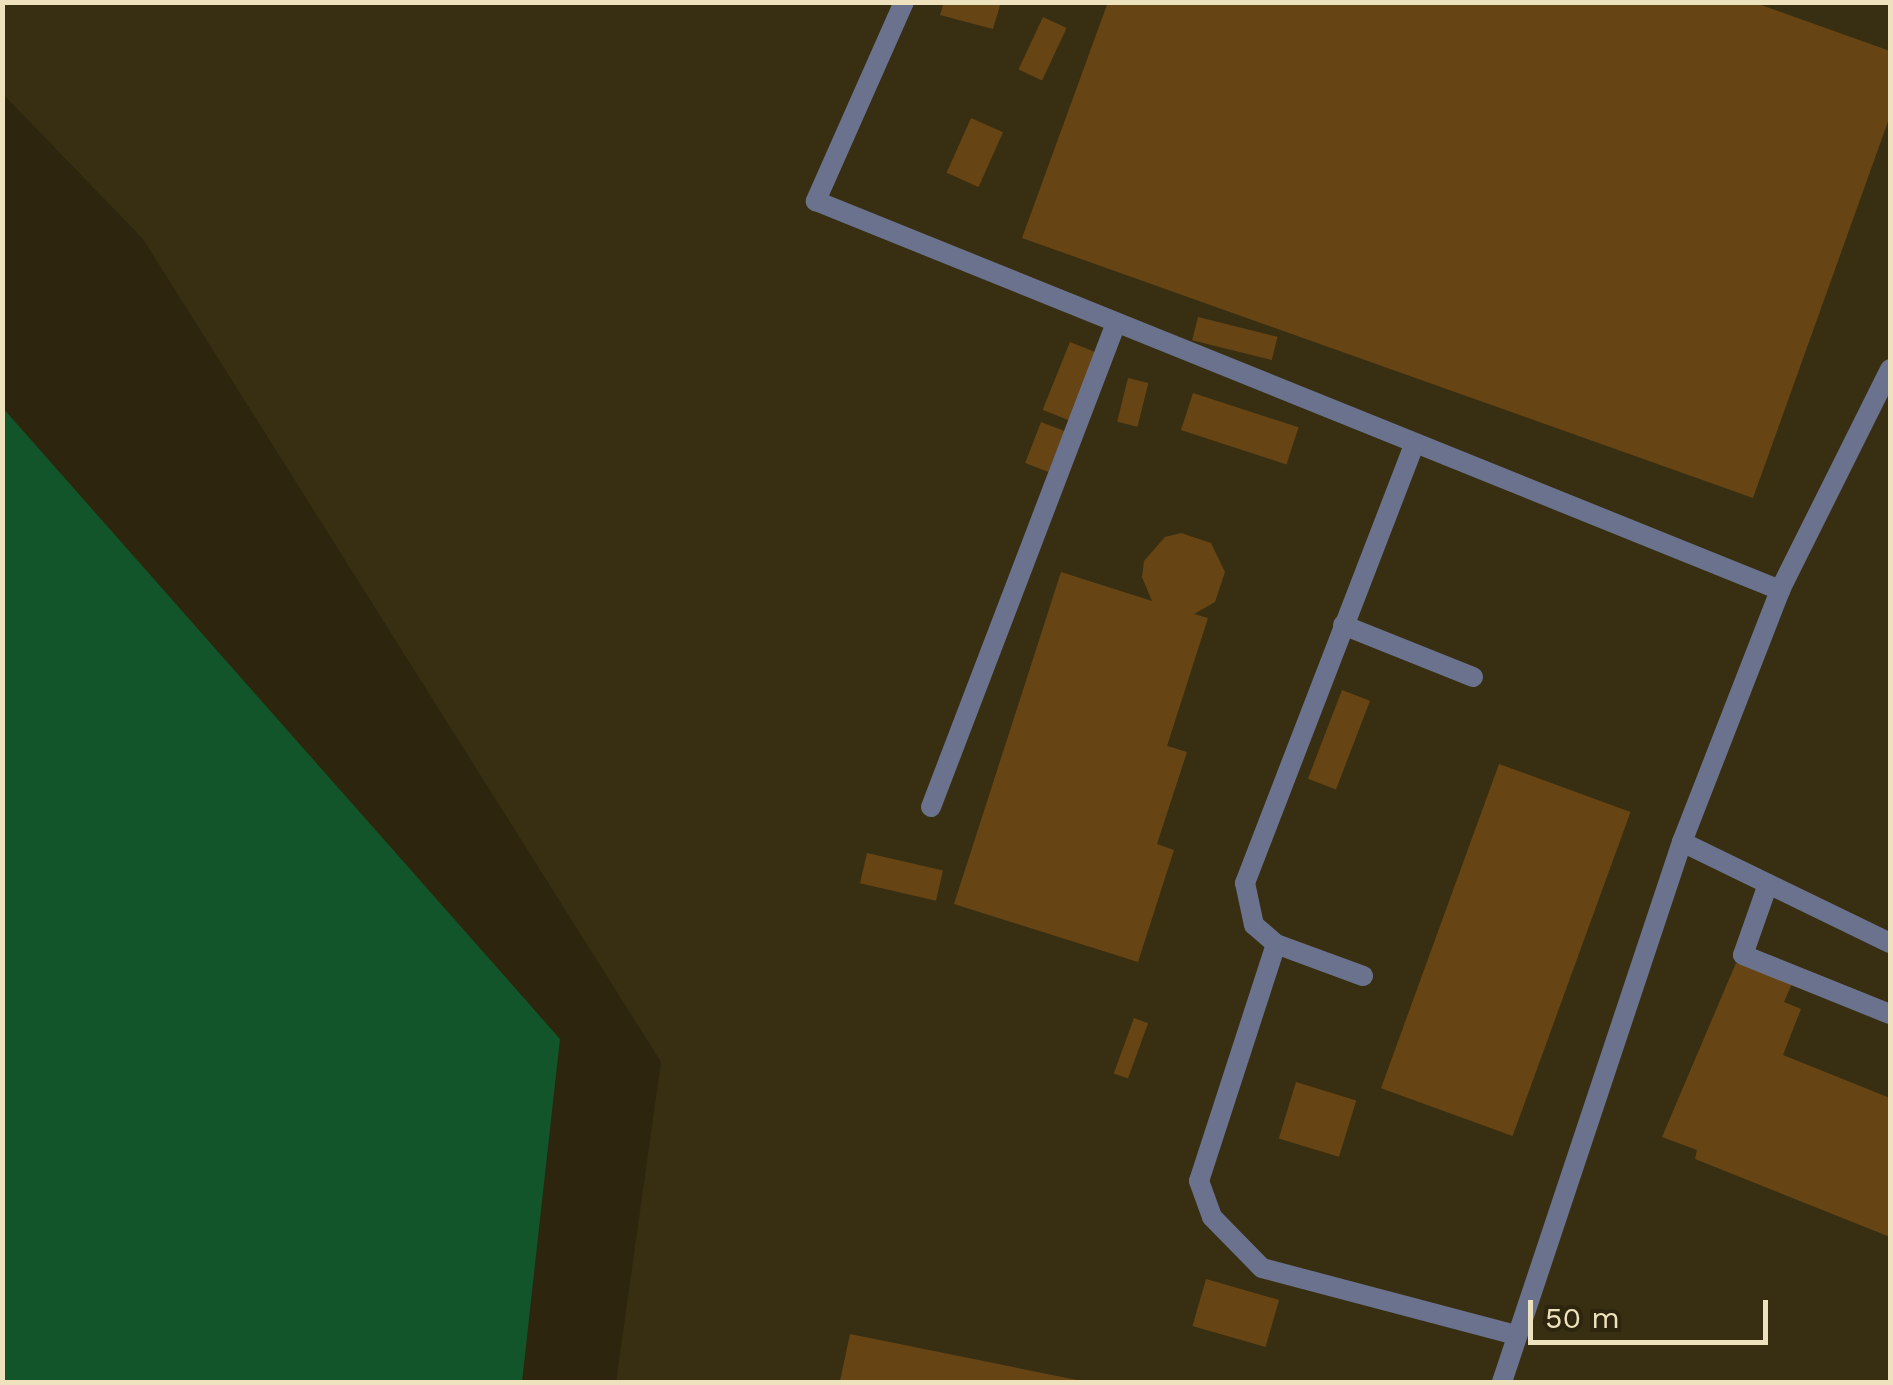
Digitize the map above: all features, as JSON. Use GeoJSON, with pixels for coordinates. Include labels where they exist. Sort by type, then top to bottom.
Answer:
{"type":"FeatureCollection","features":[{"type":"Feature","properties":{"kind":"street"},"geometry":{"type":"LineString","coordinates":[[904,2],[816,201],[1780,590]]}},
{"type":"Feature","properties":{"kind":"street"},"geometry":{"type":"LineString","coordinates":[[931,807],[1116,323]]}},
{"type":"Feature","properties":{"kind":"street"},"geometry":{"type":"LineString","coordinates":[[1502,1382],[1682,842],[1780,590],[1890,370]]}},
{"type":"Feature","properties":{"kind":"street"},"geometry":{"type":"LineString","coordinates":[[1363,976],[1276,944],[1254,924],[1244,883],[1414,445]]}},
{"type":"Feature","properties":{"kind":"street"},"geometry":{"type":"LineString","coordinates":[[1343,624],[1473,677]]}},
{"type":"Feature","properties":{"kind":"street"},"geometry":{"type":"LineString","coordinates":[[1682,842],[1890,943]]}},
{"type":"Feature","properties":{"kind":"street"},"geometry":{"type":"LineString","coordinates":[[1768,884],[1743,955],[1890,1014]]}},
{"type":"Feature","properties":{"kind":"street"},"geometry":{"type":"LineString","coordinates":[[1276,944],[1199,1182],[1212,1218],[1262,1268],[1516,1335]]}},
{"type":"Feature","properties":{"kind":"shaded area"},"geometry":{"type":"Polygon","coordinates":[[[3,2],[1890,3],[1890,1382],[616,1382],[661,1062],[143,239],[3,94],[3,2]]]}},
{"type":"Feature","properties":{"kind":"green space"},"geometry":{"type":"Polygon","coordinates":[[[2,407],[560,1039],[522,1382],[3,1382],[2,407]]]}},
{"type":"Feature","properties":{"kind":"building"},"geometry":{"type":"Polygon","coordinates":[[[944,2],[1001,2],[993,29],[940,15],[944,2]]]}},
{"type":"Feature","properties":{"kind":"building"},"geometry":{"type":"Polygon","coordinates":[[[1108,2],[1753,2],[1890,51],[1890,116],[1753,498],[1022,238],[1108,2]]]}},
{"type":"Feature","properties":{"kind":"building"},"geometry":{"type":"Polygon","coordinates":[[[1043,17],[1067,28],[1042,81],[1018,70],[1043,17]]]}},
{"type":"Feature","properties":{"kind":"building"},"geometry":{"type":"Polygon","coordinates":[[[971,118],[1003,132],[979,187],[947,173],[971,118]]]}},
{"type":"Feature","properties":{"kind":"building"},"geometry":{"type":"Polygon","coordinates":[[[1198,317],[1278,337],[1272,360],[1192,340],[1198,317]]]}},
{"type":"Feature","properties":{"kind":"building"},"geometry":{"type":"Polygon","coordinates":[[[1070,342],[1099,354],[1071,421],[1043,410],[1070,342]]]}},
{"type":"Feature","properties":{"kind":"building"},"geometry":{"type":"Polygon","coordinates":[[[1128,378],[1148,383],[1137,427],[1117,422],[1128,378]]]}},
{"type":"Feature","properties":{"kind":"building"},"geometry":{"type":"Polygon","coordinates":[[[1193,393],[1299,427],[1287,464],[1181,430],[1193,393]]]}},
{"type":"Feature","properties":{"kind":"building"},"geometry":{"type":"Polygon","coordinates":[[[1041,422],[1064,431],[1049,472],[1025,463],[1041,422]]]}},
{"type":"Feature","properties":{"kind":"building"},"geometry":{"type":"Polygon","coordinates":[[[1181,533],[1211,543],[1225,572],[1215,602],[1194,614],[1208,618],[1167,746],[1187,752],[1157,844],[1174,850],[1138,962],[954,904],[1061,572],[1152,601],[1142,577],[1144,561],[1165,537],[1181,533]]]}},
{"type":"Feature","properties":{"kind":"building"},"geometry":{"type":"Polygon","coordinates":[[[1342,690],[1370,701],[1336,789],[1308,779],[1342,690]]]}},
{"type":"Feature","properties":{"kind":"building"},"geometry":{"type":"Polygon","coordinates":[[[1499,764],[1631,812],[1513,1136],[1381,1088],[1499,764]]]}},
{"type":"Feature","properties":{"kind":"building"},"geometry":{"type":"Polygon","coordinates":[[[867,853],[943,871],[936,901],[860,883],[867,853]]]}},
{"type":"Feature","properties":{"kind":"building"},"geometry":{"type":"Polygon","coordinates":[[[1736,963],[1793,981],[1784,1002],[1801,1009],[1783,1055],[1890,1098],[1890,1237],[1695,1159],[1697,1150],[1662,1137],[1736,963]]]}},
{"type":"Feature","properties":{"kind":"building"},"geometry":{"type":"Polygon","coordinates":[[[1134,1018],[1148,1023],[1128,1079],[1114,1073],[1134,1018]]]}},
{"type":"Feature","properties":{"kind":"building"},"geometry":{"type":"Polygon","coordinates":[[[1296,1082],[1356,1100],[1339,1157],[1279,1138],[1296,1082]]]}},
{"type":"Feature","properties":{"kind":"building"},"geometry":{"type":"Polygon","coordinates":[[[1206,1279],[1279,1300],[1266,1347],[1192,1326],[1206,1279]]]}},
{"type":"Feature","properties":{"kind":"building"},"geometry":{"type":"Polygon","coordinates":[[[850,1334],[1082,1381],[1082,1382],[840,1381],[850,1334]]]}}]}
